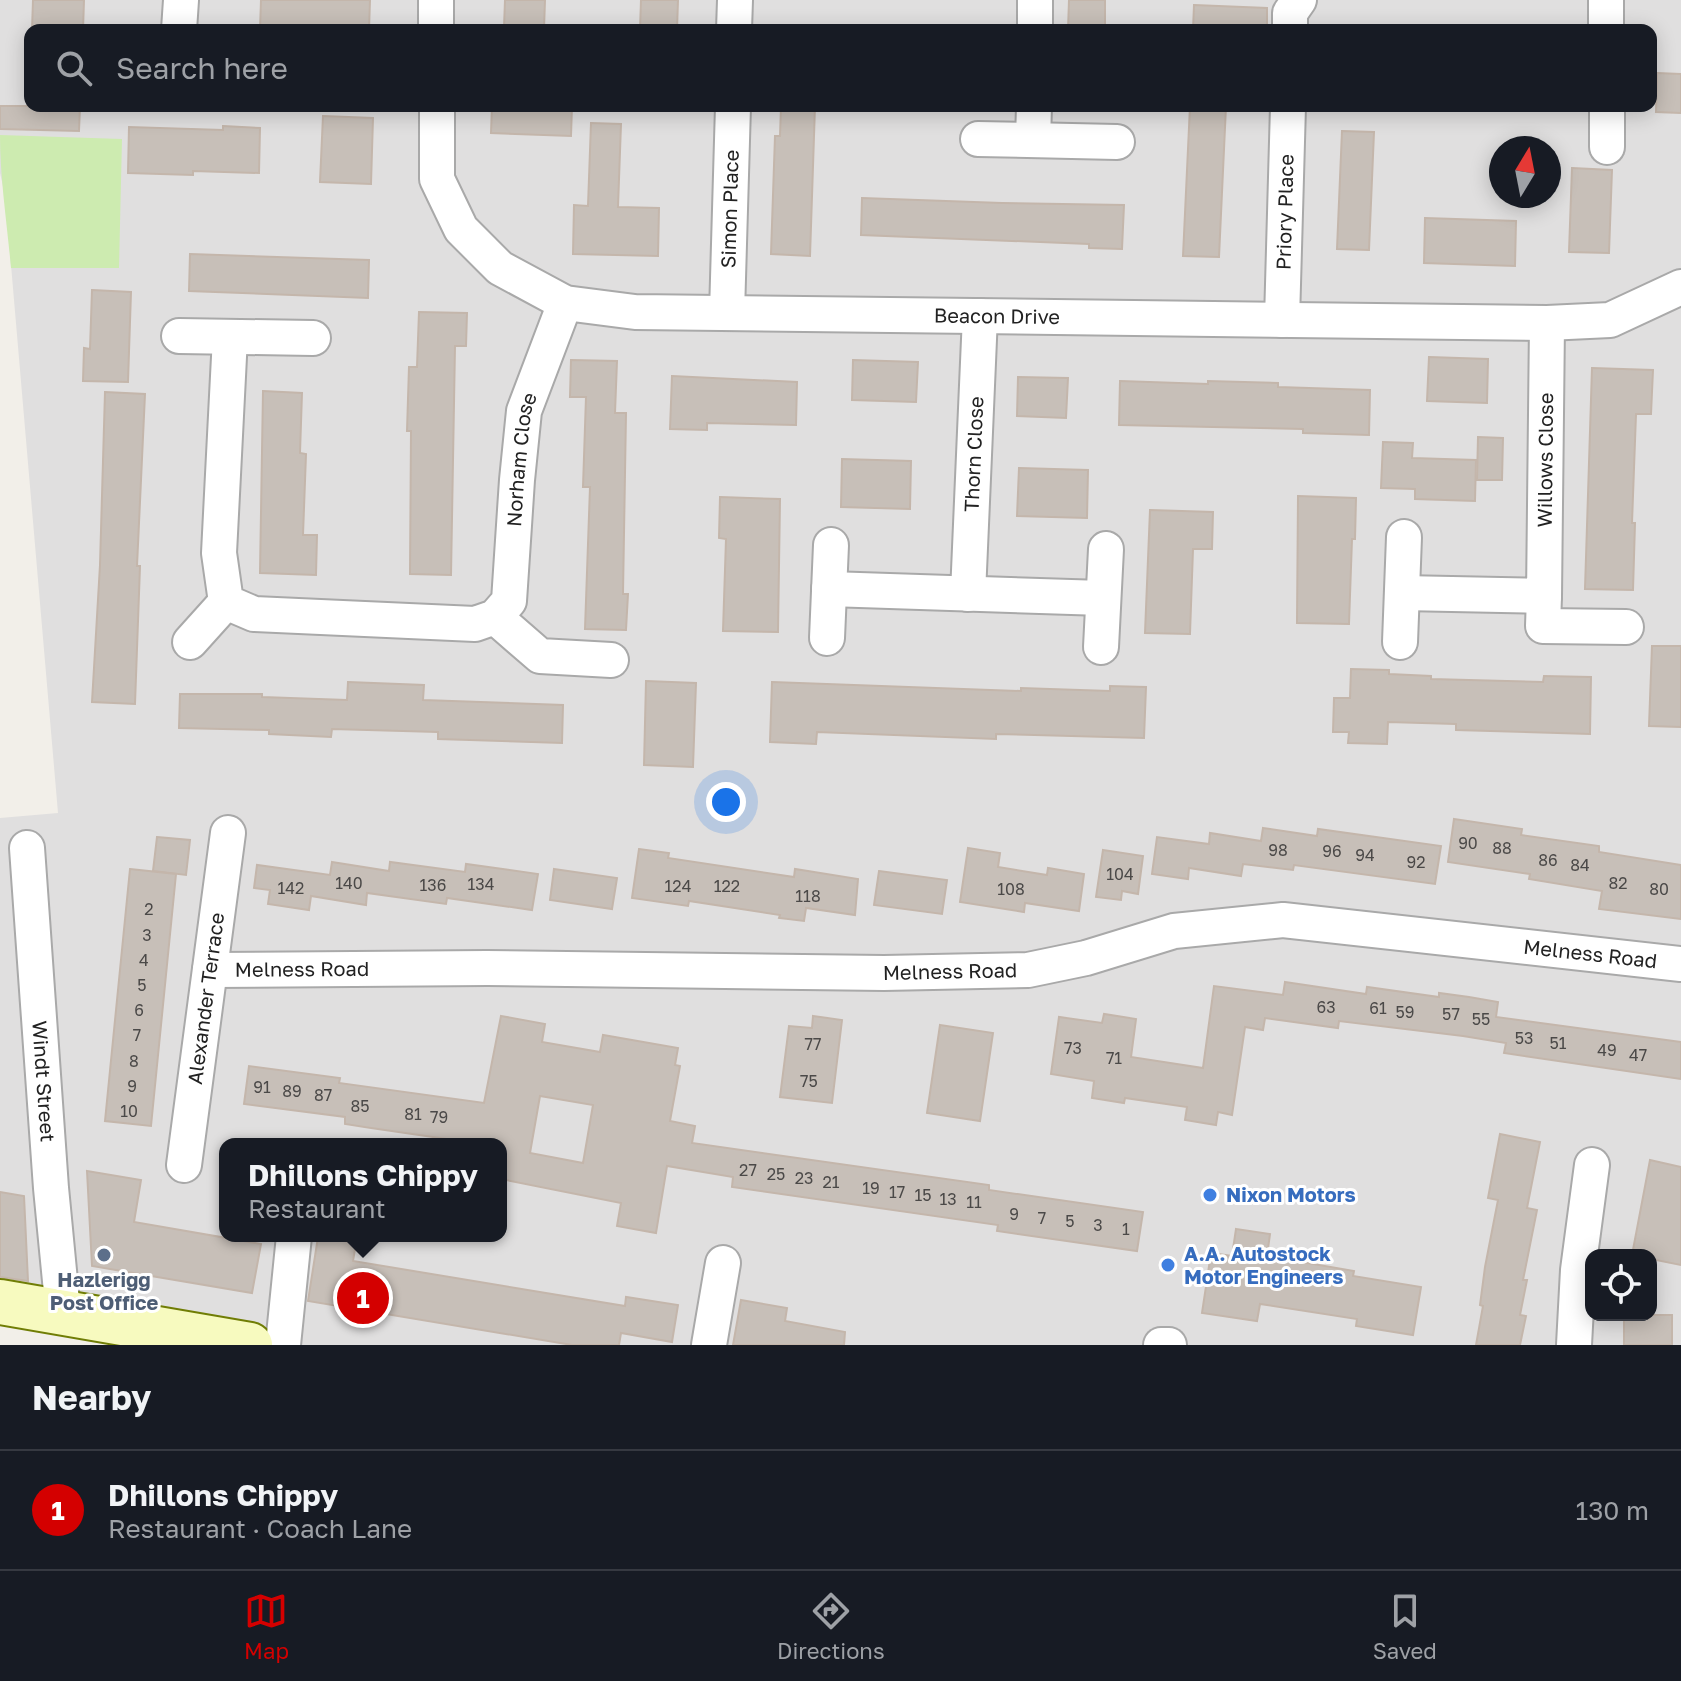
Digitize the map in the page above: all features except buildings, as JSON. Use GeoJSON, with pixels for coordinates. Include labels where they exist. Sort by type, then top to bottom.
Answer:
{"type":"FeatureCollection","features":[{"type":"Feature","properties":{"kind":"street"},"geometry":{"type":"LineString","coordinates":[[179,24],[181,0]]}},
{"type":"Feature","properties":{"kind":"street"},"geometry":{"type":"LineString","coordinates":[[436,0],[436,24]]}},
{"type":"Feature","properties":{"kind":"street"},"geometry":{"type":"LineString","coordinates":[[734,24],[735,0]]}},
{"type":"Feature","properties":{"kind":"street"},"geometry":{"type":"LineString","coordinates":[[1035,0],[1035,24]]}},
{"type":"Feature","properties":{"kind":"street"},"geometry":{"type":"LineString","coordinates":[[1290,24],[1290,13],[1299,0]]}},
{"type":"Feature","properties":{"kind":"street"},"geometry":{"type":"LineString","coordinates":[[1606,0],[1606,24]]}},
{"type":"Feature","properties":{"kind":"street","name":"Beacon Drive"},"geometry":{"type":"LineString","coordinates":[[437,112],[437,179],[461,229],[500,268],[565,303],[635,312],[1547,323],[1610,320],[1681,287]]}},
{"type":"Feature","properties":{"kind":"street","name":"Simon Place"},"geometry":{"type":"LineString","coordinates":[[727,313],[733,112]]}},
{"type":"Feature","properties":{"kind":"street"},"geometry":{"type":"LineString","coordinates":[[1033,140],[1034,112]]}},
{"type":"Feature","properties":{"kind":"street","name":"Priory Place"},"geometry":{"type":"LineString","coordinates":[[1282,320],[1288,112]]}},
{"type":"Feature","properties":{"kind":"street"},"geometry":{"type":"LineString","coordinates":[[1607,112],[1607,147]]}},
{"type":"Feature","properties":{"kind":"street"},"geometry":{"type":"LineString","coordinates":[[978,139],[1117,142]]}},
{"type":"Feature","properties":{"kind":"street","name":"Norham Close"},"geometry":{"type":"LineString","coordinates":[[495,617],[509,601],[524,411],[565,303]]}},
{"type":"Feature","properties":{"kind":"street","name":"Thorn Close"},"geometry":{"type":"LineString","coordinates":[[968,594],[980,316]]}},
{"type":"Feature","properties":{"kind":"street","name":"Willows Close"},"geometry":{"type":"LineString","coordinates":[[1547,323],[1543,626],[1626,627]]}},
{"type":"Feature","properties":{"kind":"street"},"geometry":{"type":"LineString","coordinates":[[179,336],[313,338]]}},
{"type":"Feature","properties":{"kind":"street"},"geometry":{"type":"LineString","coordinates":[[226,602],[219,553],[230,337]]}},
{"type":"Feature","properties":{"kind":"street"},"geometry":{"type":"LineString","coordinates":[[1400,642],[1404,537]]}},
{"type":"Feature","properties":{"kind":"street"},"geometry":{"type":"LineString","coordinates":[[827,638],[831,545]]}},
{"type":"Feature","properties":{"kind":"street"},"geometry":{"type":"LineString","coordinates":[[1101,647],[1106,549]]}},
{"type":"Feature","properties":{"kind":"street"},"geometry":{"type":"LineString","coordinates":[[829,589],[1103,598]]}},
{"type":"Feature","properties":{"kind":"street"},"geometry":{"type":"LineString","coordinates":[[1402,593],[1544,596]]}},
{"type":"Feature","properties":{"kind":"street"},"geometry":{"type":"LineString","coordinates":[[226,602],[254,614],[475,624],[495,617],[540,656],[611,660]]}},
{"type":"Feature","properties":{"kind":"street"},"geometry":{"type":"LineString","coordinates":[[190,642],[226,602]]}},
{"type":"Feature","properties":{"kind":"street","name":"Alexander Terrace"},"geometry":{"type":"LineString","coordinates":[[184,1165],[228,833]]}},
{"type":"Feature","properties":{"kind":"street","name":"Windt Street"},"geometry":{"type":"LineString","coordinates":[[27,848],[50,1176],[63,1312]]}},
{"type":"Feature","properties":{"kind":"street","name":"Melness Road"},"geometry":{"type":"LineString","coordinates":[[210,970],[487,968],[884,973],[1028,970],[1086,958],[1174,931],[1283,920],[1681,964]]}},
{"type":"Feature","properties":{"kind":"street"},"geometry":{"type":"LineString","coordinates":[[1574,1345],[1584,1270],[1592,1165]]}},
{"type":"Feature","properties":{"kind":"street"},"geometry":{"type":"LineString","coordinates":[[283,1345],[293,1242]]}},
{"type":"Feature","properties":{"kind":"street"},"geometry":{"type":"LineString","coordinates":[[709,1345],[723,1263]]}},
{"type":"Feature","properties":{"kind":"street"},"geometry":{"type":"LineString","coordinates":[[0,1302],[250,1345]]}},
{"type":"Feature","properties":{"kind":"street"},"geometry":{"type":"LineString","coordinates":[[1161,1345],[1169,1345]]}},
{"type":"Feature","properties":{"kind":"shaded area"},"geometry":{"type":"Polygon","coordinates":[[[0,0],[1681,0],[1681,1345],[278,1345],[0,1295],[0,818],[58,813],[5,195],[0,173],[0,0]]]}},
{"type":"Feature","properties":{"kind":"green space"},"geometry":{"type":"Polygon","coordinates":[[[0,135],[122,139],[119,268],[11,268],[0,135]]]}},
{"type":"Feature","properties":{"kind":"place","name":"Nixon Motors"},"geometry":{"type":"Point","coordinates":[1210,1195]}},
{"type":"Feature","properties":{"kind":"place","name":"Hazlerigg Post Office"},"geometry":{"type":"Point","coordinates":[104,1255]}},
{"type":"Feature","properties":{"kind":"place","name":"A.A. Autostock Motor Engineers"},"geometry":{"type":"Point","coordinates":[1168,1265]}},
{"type":"Feature","properties":{"kind":"place","name":"Dhillons Chippy"},"geometry":{"type":"Point","coordinates":[363,1298]}}]}
